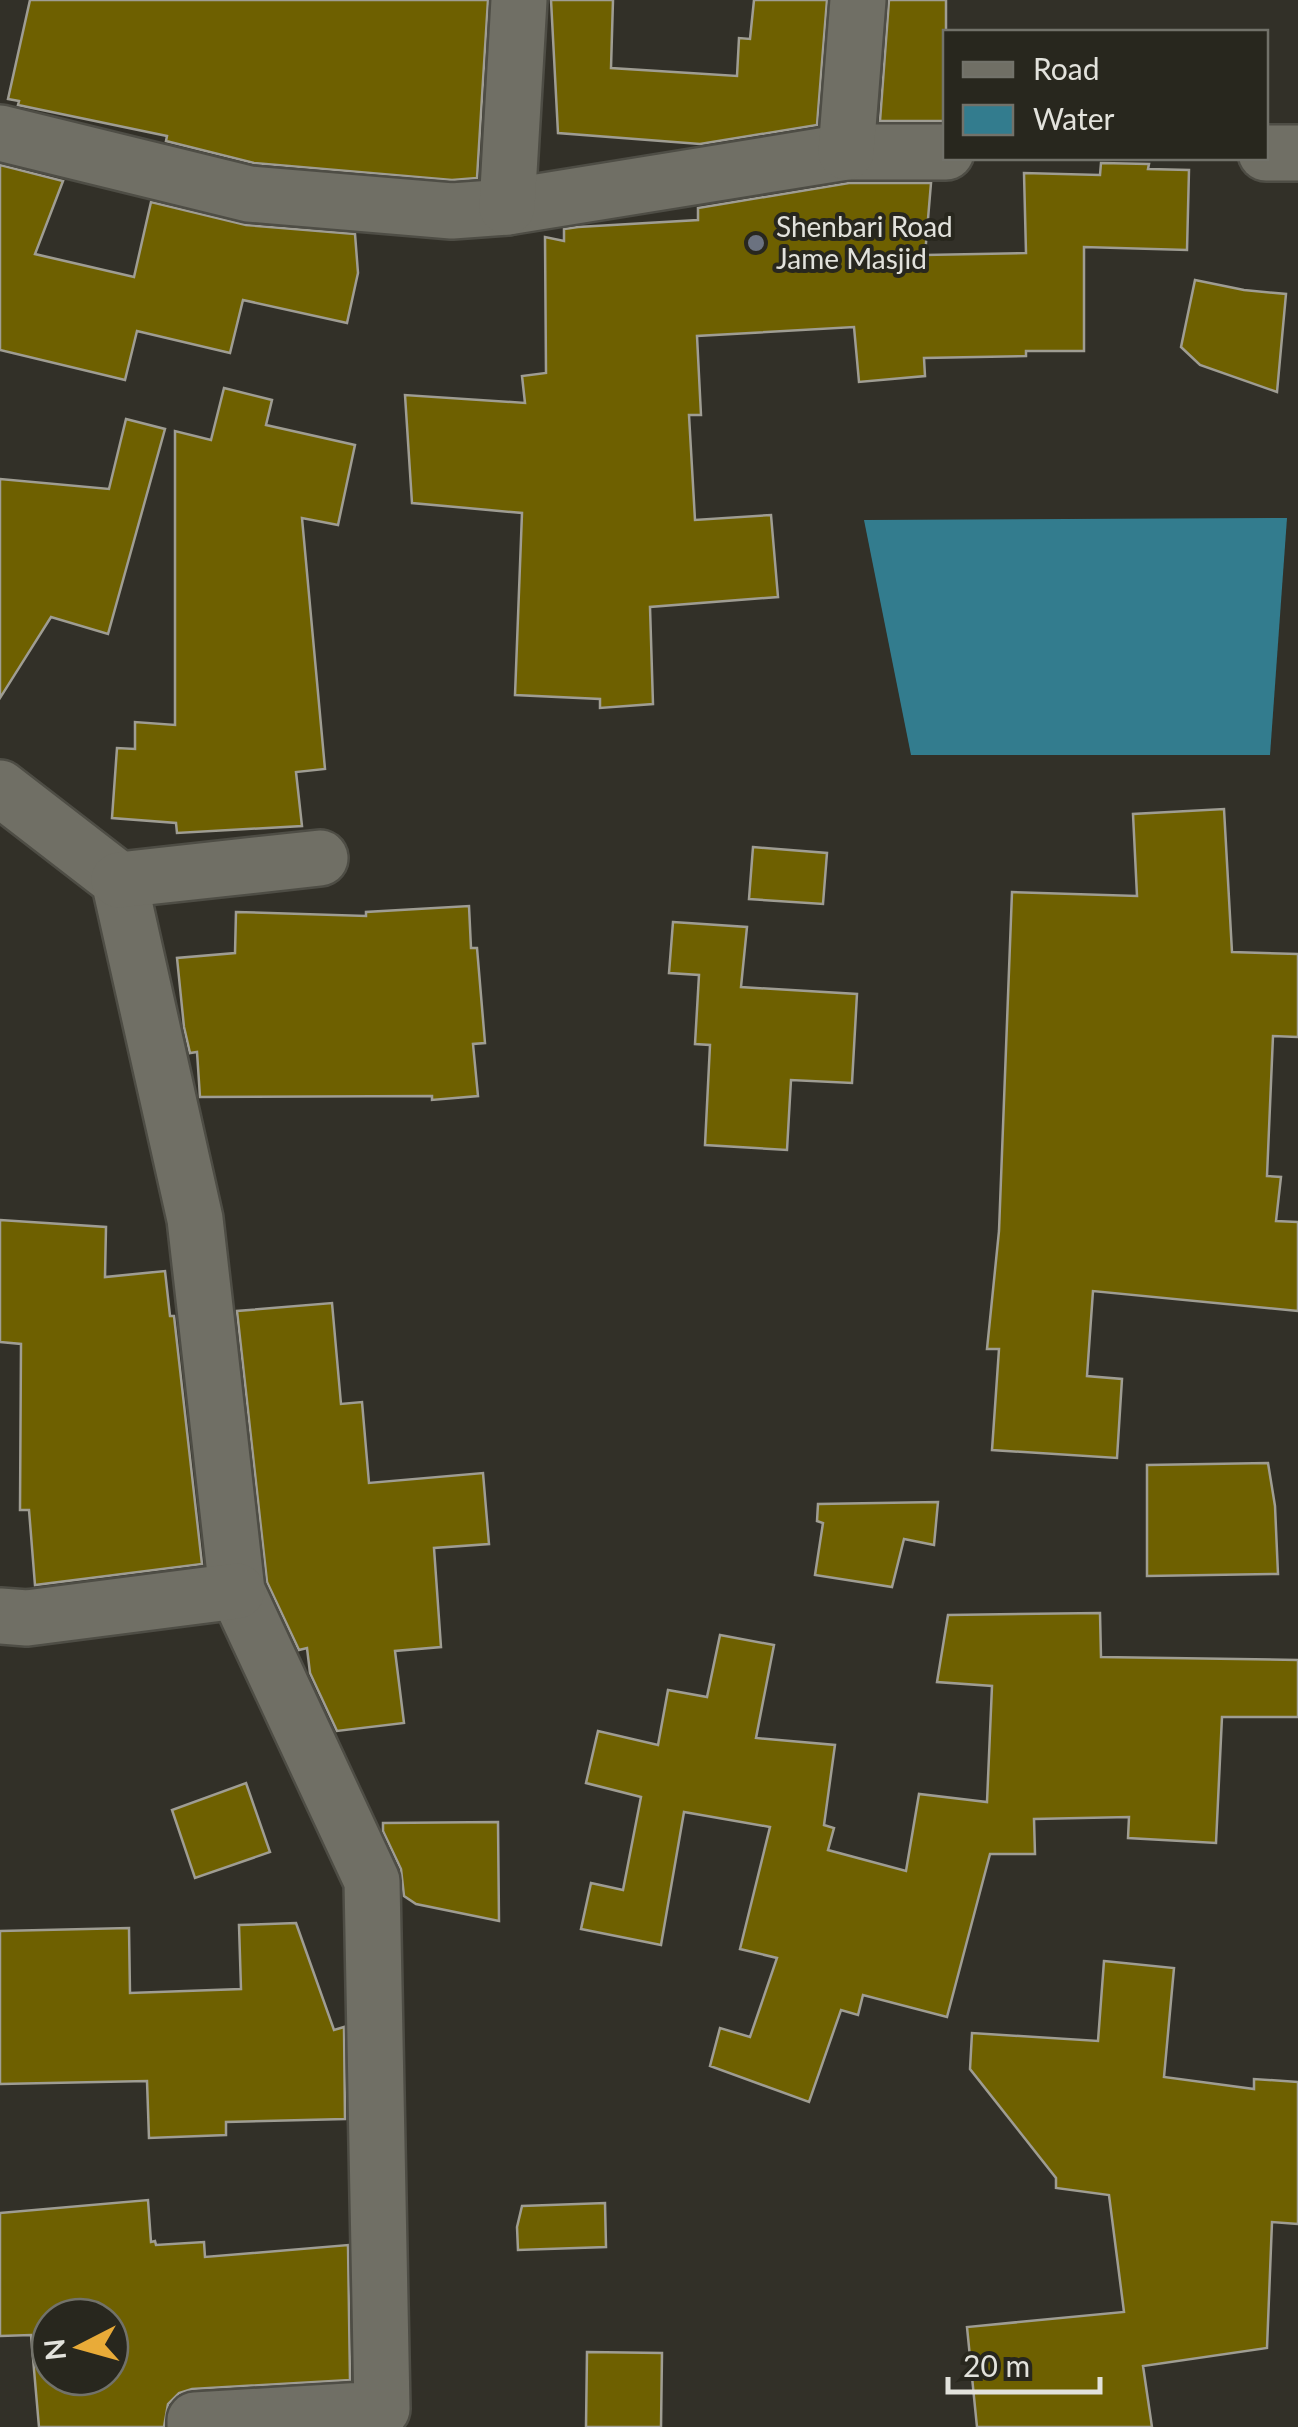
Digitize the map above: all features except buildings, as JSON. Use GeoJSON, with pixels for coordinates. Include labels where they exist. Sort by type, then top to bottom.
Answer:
{"type":"FeatureCollection","features":[{"type":"Feature","properties":{"kind":"street"},"geometry":{"type":"LineString","coordinates":[[507,207],[519,0]]}},
{"type":"Feature","properties":{"kind":"street"},"geometry":{"type":"LineString","coordinates":[[846,152],[858,0]]}},
{"type":"Feature","properties":{"kind":"street"},"geometry":{"type":"LineString","coordinates":[[0,133],[249,194],[452,211],[507,207],[846,152],[943,152]]}},
{"type":"Feature","properties":{"kind":"street"},"geometry":{"type":"LineString","coordinates":[[1268,153],[1298,153]]}},
{"type":"Feature","properties":{"kind":"street"},"geometry":{"type":"LineString","coordinates":[[0,788],[119,880],[194,1219],[237,1591],[372,1881],[382,2408],[195,2420],[195,2427]]}},
{"type":"Feature","properties":{"kind":"street"},"geometry":{"type":"LineString","coordinates":[[119,880],[320,858]]}},
{"type":"Feature","properties":{"kind":"street"},"geometry":{"type":"LineString","coordinates":[[0,1616],[27,1618],[237,1591]]}},
{"type":"Feature","properties":{"kind":"water"},"geometry":{"type":"Polygon","coordinates":[[[1287,518],[1270,755],[911,755],[864,520],[1287,518]]]}},
{"type":"Feature","properties":{"kind":"place","name":"Shenbari Road Jame Masjid"},"geometry":{"type":"Point","coordinates":[756,243]}}]}
